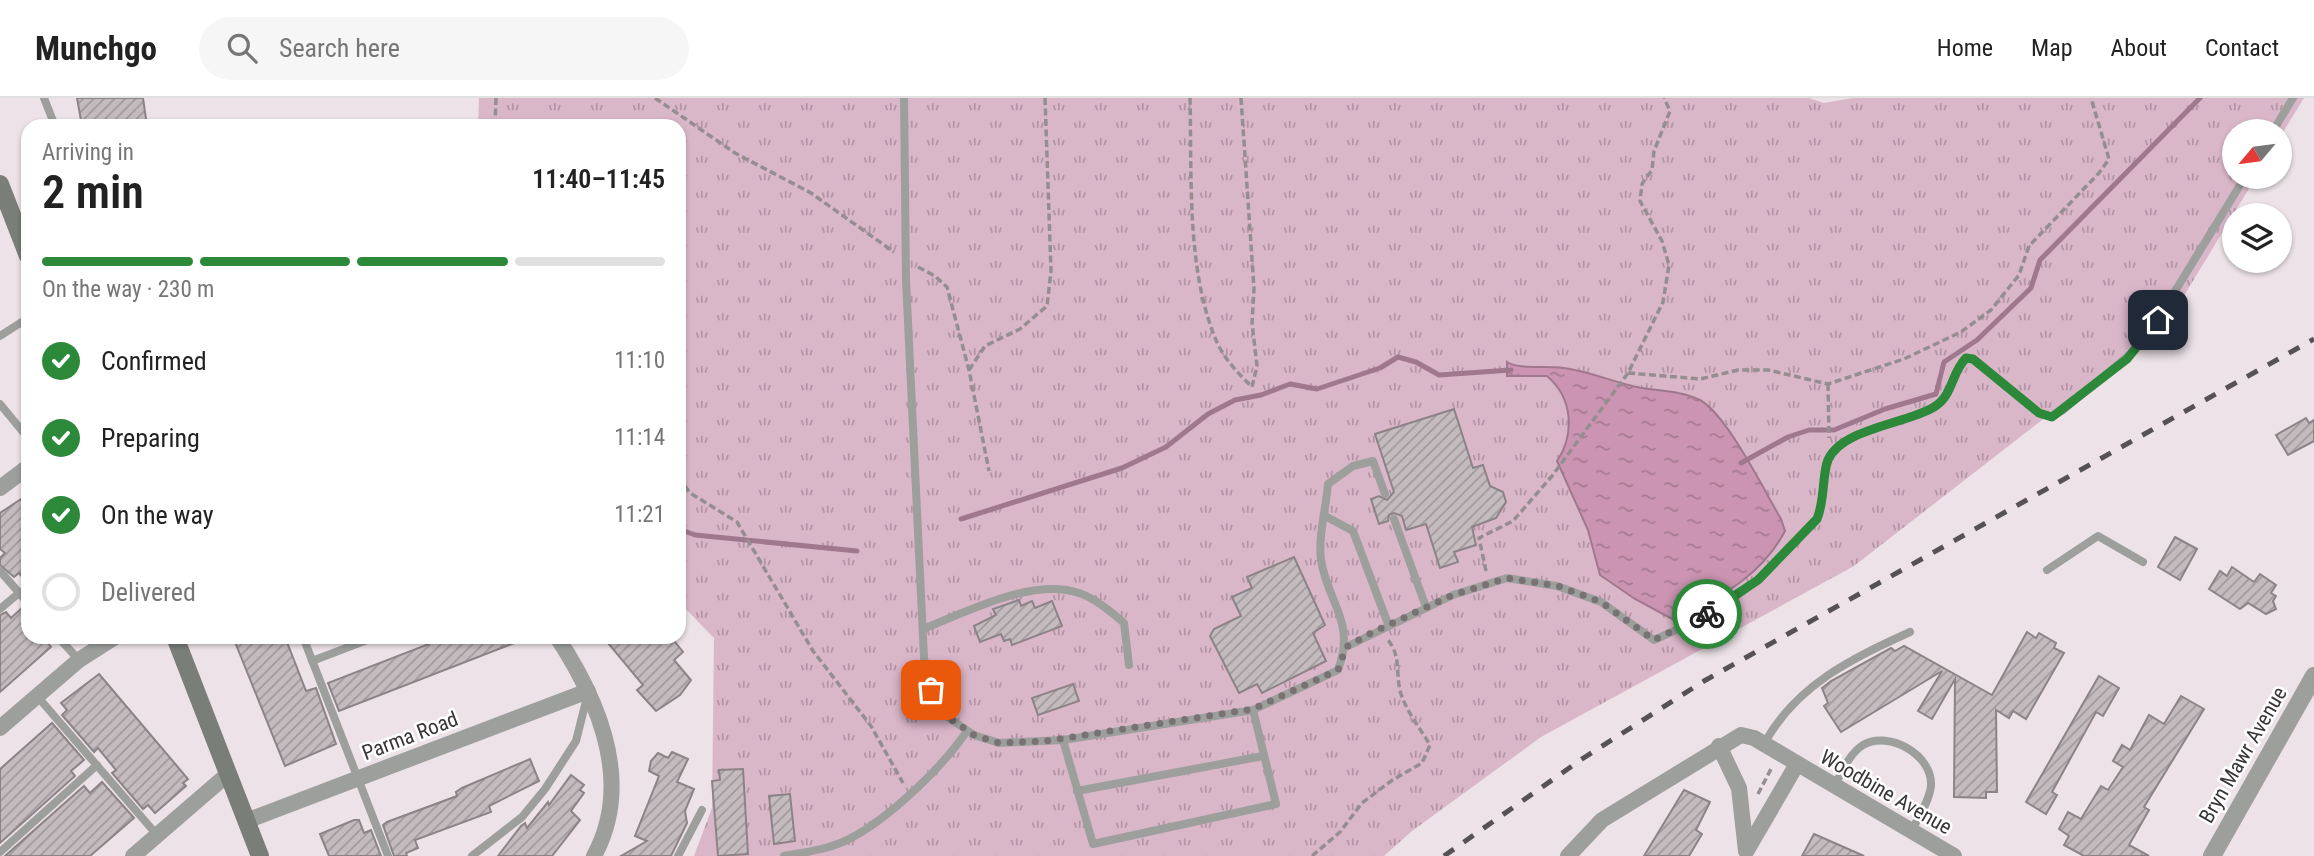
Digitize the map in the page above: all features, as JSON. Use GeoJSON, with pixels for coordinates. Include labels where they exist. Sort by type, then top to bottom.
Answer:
{"type":"FeatureCollection","features":[{"type":"Feature","properties":{"kind":"main road"},"geometry":{"type":"LineString","coordinates":[[0,184],[21,238]]}},
{"type":"Feature","properties":{"kind":"main road"},"geometry":{"type":"LineString","coordinates":[[178,644],[260,856]]}},
{"type":"Feature","properties":{"kind":"street"},"geometry":{"type":"LineString","coordinates":[[0,488],[21,472]]}},
{"type":"Feature","properties":{"kind":"street"},"geometry":{"type":"LineString","coordinates":[[0,728],[79,660],[104,644]]}},
{"type":"Feature","properties":{"kind":"street"},"geometry":{"type":"LineString","coordinates":[[561,644],[588,691],[607,746],[613,774],[609,821],[594,856]]}},
{"type":"Feature","properties":{"kind":"street","name":"Bryn Mawr Avenue"},"geometry":{"type":"LineString","coordinates":[[2212,856],[2314,676]]}},
{"type":"Feature","properties":{"kind":"street","name":"Parma Road"},"geometry":{"type":"LineString","coordinates":[[246,821],[588,691]]}},
{"type":"Feature","properties":{"kind":"street"},"geometry":{"type":"LineString","coordinates":[[1568,856],[1602,820],[1719,746],[1741,735],[1764,744]]}},
{"type":"Feature","properties":{"kind":"street","name":"Woodbine Avenue"},"geometry":{"type":"LineString","coordinates":[[1764,744],[1954,856]]}},
{"type":"Feature","properties":{"kind":"street"},"geometry":{"type":"LineString","coordinates":[[1719,746],[1740,788],[1745,853]]}},
{"type":"Feature","properties":{"kind":"street"},"geometry":{"type":"LineString","coordinates":[[1745,853],[1797,764]]}},
{"type":"Feature","properties":{"kind":"street"},"geometry":{"type":"LineString","coordinates":[[133,856],[228,774]]}},
{"type":"Feature","properties":{"kind":"lane"},"geometry":{"type":"LineString","coordinates":[[44,98],[52,119]]}},
{"type":"Feature","properties":{"kind":"lane"},"geometry":{"type":"LineString","coordinates":[[904,98],[907,262],[923,629],[931,690],[949,718],[968,731],[999,743],[1063,740],[1253,709],[1338,670],[1346,647],[1339,610],[1321,560],[1328,484],[1353,466],[1373,461],[1385,495]]}},
{"type":"Feature","properties":{"kind":"lane"},"geometry":{"type":"LineString","coordinates":[[2280,119],[2293,98]]}},
{"type":"Feature","properties":{"kind":"lane"},"geometry":{"type":"LineString","coordinates":[[1346,647],[1426,607],[1507,578],[1558,586],[1601,602],[1654,640],[1726,604],[1758,580],[1817,519],[1822,506],[1827,461],[1834,452],[1858,435],[1933,408],[1945,398],[1958,366],[1966,358],[1973,359],[2039,413],[2052,417],[2127,359],[2158,320],[2238,189]]}},
{"type":"Feature","properties":{"kind":"lane"},"geometry":{"type":"LineString","coordinates":[[0,336],[21,322]]}},
{"type":"Feature","properties":{"kind":"lane"},"geometry":{"type":"LineString","coordinates":[[0,404],[21,430]]}},
{"type":"Feature","properties":{"kind":"lane"},"geometry":{"type":"LineString","coordinates":[[1325,516],[1353,531],[1388,624]]}},
{"type":"Feature","properties":{"kind":"lane"},"geometry":{"type":"LineString","coordinates":[[1394,519],[1426,607]]}},
{"type":"Feature","properties":{"kind":"lane"},"geometry":{"type":"LineString","coordinates":[[2047,570],[2098,536],[2143,562]]}},
{"type":"Feature","properties":{"kind":"lane"},"geometry":{"type":"LineString","coordinates":[[0,571],[19,593],[0,609]]}},
{"type":"Feature","properties":{"kind":"lane"},"geometry":{"type":"LineString","coordinates":[[923,629],[1035,589],[1058,589],[1079,593],[1102,604],[1124,622],[1129,665]]}},
{"type":"Feature","properties":{"kind":"lane"},"geometry":{"type":"LineString","coordinates":[[1764,744],[1789,706],[1822,677],[1910,632]]}},
{"type":"Feature","properties":{"kind":"lane"},"geometry":{"type":"LineString","coordinates":[[64,644],[79,660]]}},
{"type":"Feature","properties":{"kind":"lane"},"geometry":{"type":"LineString","coordinates":[[306,644],[388,856]]}},
{"type":"Feature","properties":{"kind":"lane"},"geometry":{"type":"LineString","coordinates":[[312,661],[357,644]]}},
{"type":"Feature","properties":{"kind":"lane"},"geometry":{"type":"LineString","coordinates":[[472,856],[522,817],[545,789],[576,741],[588,691]]}},
{"type":"Feature","properties":{"kind":"lane"},"geometry":{"type":"LineString","coordinates":[[37,696],[157,835]]}},
{"type":"Feature","properties":{"kind":"lane"},"geometry":{"type":"LineString","coordinates":[[1063,740],[1093,844],[1276,804],[1253,709]]}},
{"type":"Feature","properties":{"kind":"lane"},"geometry":{"type":"LineString","coordinates":[[784,856],[847,840],[910,793],[946,761],[968,731]]}},
{"type":"Feature","properties":{"kind":"lane"},"geometry":{"type":"LineString","coordinates":[[1834,787],[1850,758],[1864,745],[1889,741],[1912,752],[1926,765],[1931,785],[1911,832]]}},
{"type":"Feature","properties":{"kind":"lane"},"geometry":{"type":"LineString","coordinates":[[1077,791],[1263,756]]}},
{"type":"Feature","properties":{"kind":"lane"},"geometry":{"type":"LineString","coordinates":[[0,852],[97,765]]}},
{"type":"Feature","properties":{"kind":"lane"},"geometry":{"type":"LineString","coordinates":[[678,856],[702,810]]}},
{"type":"Feature","properties":{"kind":"path"},"geometry":{"type":"LineString","coordinates":[[495,119],[496,98]]}},
{"type":"Feature","properties":{"kind":"path"},"geometry":{"type":"LineString","coordinates":[[654,98],[685,119]]}},
{"type":"Feature","properties":{"kind":"path"},"geometry":{"type":"LineString","coordinates":[[970,370],[985,346],[1020,329],[1047,306],[1051,271],[1045,98]]}},
{"type":"Feature","properties":{"kind":"path"},"geometry":{"type":"LineString","coordinates":[[1190,98],[1192,206],[1201,285],[1216,339],[1231,365],[1252,387],[1257,366],[1252,323],[1254,289],[1241,98]]}},
{"type":"Feature","properties":{"kind":"path"},"geometry":{"type":"LineString","coordinates":[[1488,584],[1479,538],[1513,521],[1552,475],[1628,373],[1663,302],[1669,265],[1662,241],[1640,201],[1642,184],[1652,170],[1654,151],[1670,111],[1664,98]]}},
{"type":"Feature","properties":{"kind":"path"},"geometry":{"type":"LineString","coordinates":[[1628,373],[1700,379],[1738,370],[1768,370],[1828,384],[1905,359],[1961,332],[1992,310],[2019,275],[2029,246],[2099,173],[2109,159],[2091,98]]}},
{"type":"Feature","properties":{"kind":"path"},"geometry":{"type":"LineString","coordinates":[[686,120],[735,153],[811,193],[907,262],[935,276],[947,287],[970,370],[989,471]]}},
{"type":"Feature","properties":{"kind":"path"},"geometry":{"type":"LineString","coordinates":[[1828,384],[1829,443]]}},
{"type":"Feature","properties":{"kind":"path"},"geometry":{"type":"LineString","coordinates":[[686,487],[690,493],[720,509],[740,528],[813,651],[871,726],[910,793]]}},
{"type":"Feature","properties":{"kind":"path"},"geometry":{"type":"LineString","coordinates":[[1312,856],[1340,832],[1363,803],[1391,781],[1422,763],[1430,745],[1411,720],[1400,692],[1399,657],[1389,640],[1373,632]]}},
{"type":"Feature","properties":{"kind":"path"},"geometry":{"type":"LineString","coordinates":[[1757,796],[1773,763]]}},
{"type":"Feature","properties":{"kind":"green space"},"geometry":{"type":"Polygon","coordinates":[[[479,98],[1809,98],[1824,103],[1853,98],[2304,98],[2291,119],[2222,119],[2222,189],[2249,189],[2240,203],[2222,203],[2222,233],[2168,322],[1854,566],[1541,737],[1412,831],[1384,856],[694,856],[712,808],[714,638],[686,609],[686,119],[478,119],[479,98]]]}},
{"type":"Feature","properties":{"kind":"water"},"geometry":{"type":"Polygon","coordinates":[[[1507,362],[1519,366],[1570,369],[1700,400],[1711,408],[1733,437],[1781,519],[1785,531],[1775,547],[1764,561],[1738,584],[1676,621],[1635,599],[1600,575],[1588,530],[1557,461],[1569,428],[1562,395],[1547,376],[1507,376],[1507,362]]]}},
{"type":"Feature","properties":{"kind":"building"},"geometry":{"type":"Polygon","coordinates":[[[77,98],[143,98],[146,119],[81,119],[77,98]]]}},
{"type":"Feature","properties":{"kind":"building"},"geometry":{"type":"Polygon","coordinates":[[[1454,409],[1473,468],[1483,465],[1490,486],[1503,492],[1506,502],[1496,518],[1472,527],[1476,545],[1454,552],[1458,562],[1440,568],[1426,524],[1406,530],[1402,516],[1394,513],[1389,515],[1388,521],[1379,524],[1371,499],[1379,496],[1387,500],[1394,492],[1375,434],[1454,409]]]}},
{"type":"Feature","properties":{"kind":"building"},"geometry":{"type":"Polygon","coordinates":[[[2306,418],[2309,423],[2314,420],[2314,441],[2288,455],[2276,435],[2306,418]]]}},
{"type":"Feature","properties":{"kind":"building"},"geometry":{"type":"Polygon","coordinates":[[[21,499],[21,575],[19,573],[14,577],[0,565],[0,558],[5,553],[0,549],[0,513],[21,499]]]}},
{"type":"Feature","properties":{"kind":"building"},"geometry":{"type":"Polygon","coordinates":[[[2175,537],[2197,549],[2180,580],[2158,567],[2175,537]]]}},
{"type":"Feature","properties":{"kind":"building"},"geometry":{"type":"Polygon","coordinates":[[[1294,557],[1325,625],[1313,633],[1326,661],[1262,693],[1257,684],[1239,693],[1210,636],[1214,629],[1241,616],[1232,597],[1252,588],[1247,577],[1294,557]]]}},
{"type":"Feature","properties":{"kind":"building"},"geometry":{"type":"Polygon","coordinates":[[[2232,567],[2254,582],[2260,574],[2276,585],[2271,593],[2276,596],[2273,601],[2276,609],[2266,614],[2248,603],[2240,609],[2209,589],[2220,571],[2227,576],[2232,567]]]}},
{"type":"Feature","properties":{"kind":"building"},"geometry":{"type":"Polygon","coordinates":[[[1019,600],[1021,606],[1032,601],[1035,608],[1052,601],[1062,626],[1012,645],[1010,639],[1004,641],[1001,634],[980,642],[974,626],[996,615],[993,609],[1019,600]]]}},
{"type":"Feature","properties":{"kind":"building"},"geometry":{"type":"Polygon","coordinates":[[[21,609],[21,644],[49,644],[51,647],[0,692],[0,615],[6,612],[11,618],[21,609]]]}},
{"type":"Feature","properties":{"kind":"building"},"geometry":{"type":"Polygon","coordinates":[[[2027,632],[2036,638],[2039,633],[2056,643],[2054,648],[2064,653],[2026,719],[2013,711],[2009,718],[1996,710],[1997,792],[1986,792],[1986,798],[1954,797],[1955,679],[1932,719],[1918,711],[1942,671],[1841,732],[1824,706],[1828,703],[1822,688],[1831,681],[1891,648],[1895,651],[1904,646],[1992,695],[2027,632]]]}},
{"type":"Feature","properties":{"kind":"building"},"geometry":{"type":"Polygon","coordinates":[[[236,644],[288,644],[306,691],[316,688],[336,744],[285,766],[236,644]]]}},
{"type":"Feature","properties":{"kind":"building"},"geometry":{"type":"Polygon","coordinates":[[[429,644],[512,644],[339,711],[328,683],[429,644]]]}},
{"type":"Feature","properties":{"kind":"building"},"geometry":{"type":"Polygon","coordinates":[[[609,644],[677,644],[683,652],[674,660],[691,680],[680,695],[656,711],[637,690],[643,685],[609,644]]]}},
{"type":"Feature","properties":{"kind":"building"},"geometry":{"type":"Polygon","coordinates":[[[99,674],[188,779],[183,783],[186,786],[155,813],[148,805],[143,809],[112,773],[116,770],[98,748],[94,752],[62,715],[67,710],[61,703],[99,674]]]}},
{"type":"Feature","properties":{"kind":"building"},"geometry":{"type":"Polygon","coordinates":[[[2099,676],[2119,688],[2103,716],[2096,712],[2052,792],[2057,795],[2046,814],[2026,802],[2099,676]]]}},
{"type":"Feature","properties":{"kind":"building"},"geometry":{"type":"Polygon","coordinates":[[[1073,684],[1079,701],[1038,715],[1032,698],[1073,684]]]}},
{"type":"Feature","properties":{"kind":"building"},"geometry":{"type":"Polygon","coordinates":[[[2181,696],[2204,709],[2144,807],[2149,810],[2129,845],[2149,856],[2084,856],[2064,845],[2069,836],[2059,829],[2068,812],[2081,819],[2101,786],[2108,790],[2123,767],[2113,761],[2122,745],[2130,750],[2149,715],[2164,724],[2181,696]]]}},
{"type":"Feature","properties":{"kind":"building"},"geometry":{"type":"Polygon","coordinates":[[[52,723],[84,760],[71,771],[75,776],[0,843],[0,769],[52,723]]]}},
{"type":"Feature","properties":{"kind":"building"},"geometry":{"type":"Polygon","coordinates":[[[672,752],[688,759],[677,782],[694,789],[685,811],[687,823],[671,856],[621,856],[647,841],[635,836],[659,776],[649,771],[651,761],[658,753],[668,758],[672,752]]]}},
{"type":"Feature","properties":{"kind":"building"},"geometry":{"type":"Polygon","coordinates":[[[530,759],[539,781],[489,806],[491,812],[415,840],[418,848],[406,853],[407,856],[394,856],[383,825],[387,822],[457,796],[456,792],[462,788],[530,759]]]}},
{"type":"Feature","properties":{"kind":"building"},"geometry":{"type":"Polygon","coordinates":[[[743,769],[748,854],[718,856],[712,781],[720,780],[719,770],[743,769]]]}},
{"type":"Feature","properties":{"kind":"building"},"geometry":{"type":"Polygon","coordinates":[[[571,775],[584,785],[580,790],[584,793],[571,811],[580,820],[552,856],[498,856],[521,826],[525,823],[527,828],[548,802],[549,805],[571,775]]]}},
{"type":"Feature","properties":{"kind":"building"},"geometry":{"type":"Polygon","coordinates":[[[102,782],[134,818],[90,856],[5,856],[84,786],[90,793],[102,782]]]}},
{"type":"Feature","properties":{"kind":"building"},"geometry":{"type":"Polygon","coordinates":[[[1684,790],[1710,802],[1696,830],[1702,834],[1689,856],[1644,856],[1684,790]]]}},
{"type":"Feature","properties":{"kind":"building"},"geometry":{"type":"Polygon","coordinates":[[[790,794],[795,841],[774,844],[769,796],[790,794]]]}},
{"type":"Feature","properties":{"kind":"building"},"geometry":{"type":"Polygon","coordinates":[[[359,820],[364,833],[371,830],[381,856],[329,856],[320,834],[359,820]]]}},
{"type":"Feature","properties":{"kind":"building"},"geometry":{"type":"Polygon","coordinates":[[[1814,834],[1864,856],[1802,856],[1814,834]]]}},
{"type":"Feature","properties":{"kind":"waterway"},"geometry":{"type":"LineString","coordinates":[[1741,463],[1788,437],[1809,430],[1834,430],[1885,409],[1936,394],[1944,362],[1977,340],[2031,288],[2040,260],[2200,98]]}},
{"type":"Feature","properties":{"kind":"waterway"},"geometry":{"type":"LineString","coordinates":[[961,519],[1122,468],[1166,447],[1208,414],[1235,400],[1261,395],[1290,384],[1317,389],[1380,368],[1398,357],[1416,362],[1439,375],[1511,370]]}},
{"type":"Feature","properties":{"kind":"waterway"},"geometry":{"type":"LineString","coordinates":[[686,532],[695,535],[857,551]]}},
{"type":"Feature","properties":{"kind":"railway"},"geometry":{"type":"LineString","coordinates":[[1444,856],[1582,759],[1704,681],[2314,339]]}},
{"type":"Feature","properties":{"kind":"way so far"},"geometry":{"type":"LineString","coordinates":[[931,690],[949,718],[974,735],[999,743],[1063,740],[1253,709],[1338,670],[1346,647],[1373,632],[1453,595],[1507,578],[1558,586],[1601,602],[1654,640],[1707,614]]}},
{"type":"Feature","properties":{"kind":"route"},"geometry":{"type":"LineString","coordinates":[[1707,614],[1726,604],[1758,580],[1817,519],[1822,506],[1827,461],[1834,452],[1858,435],[1933,408],[1945,398],[1958,366],[1966,358],[1973,359],[2030,407],[2052,417],[2127,359],[2158,320]]}}]}
